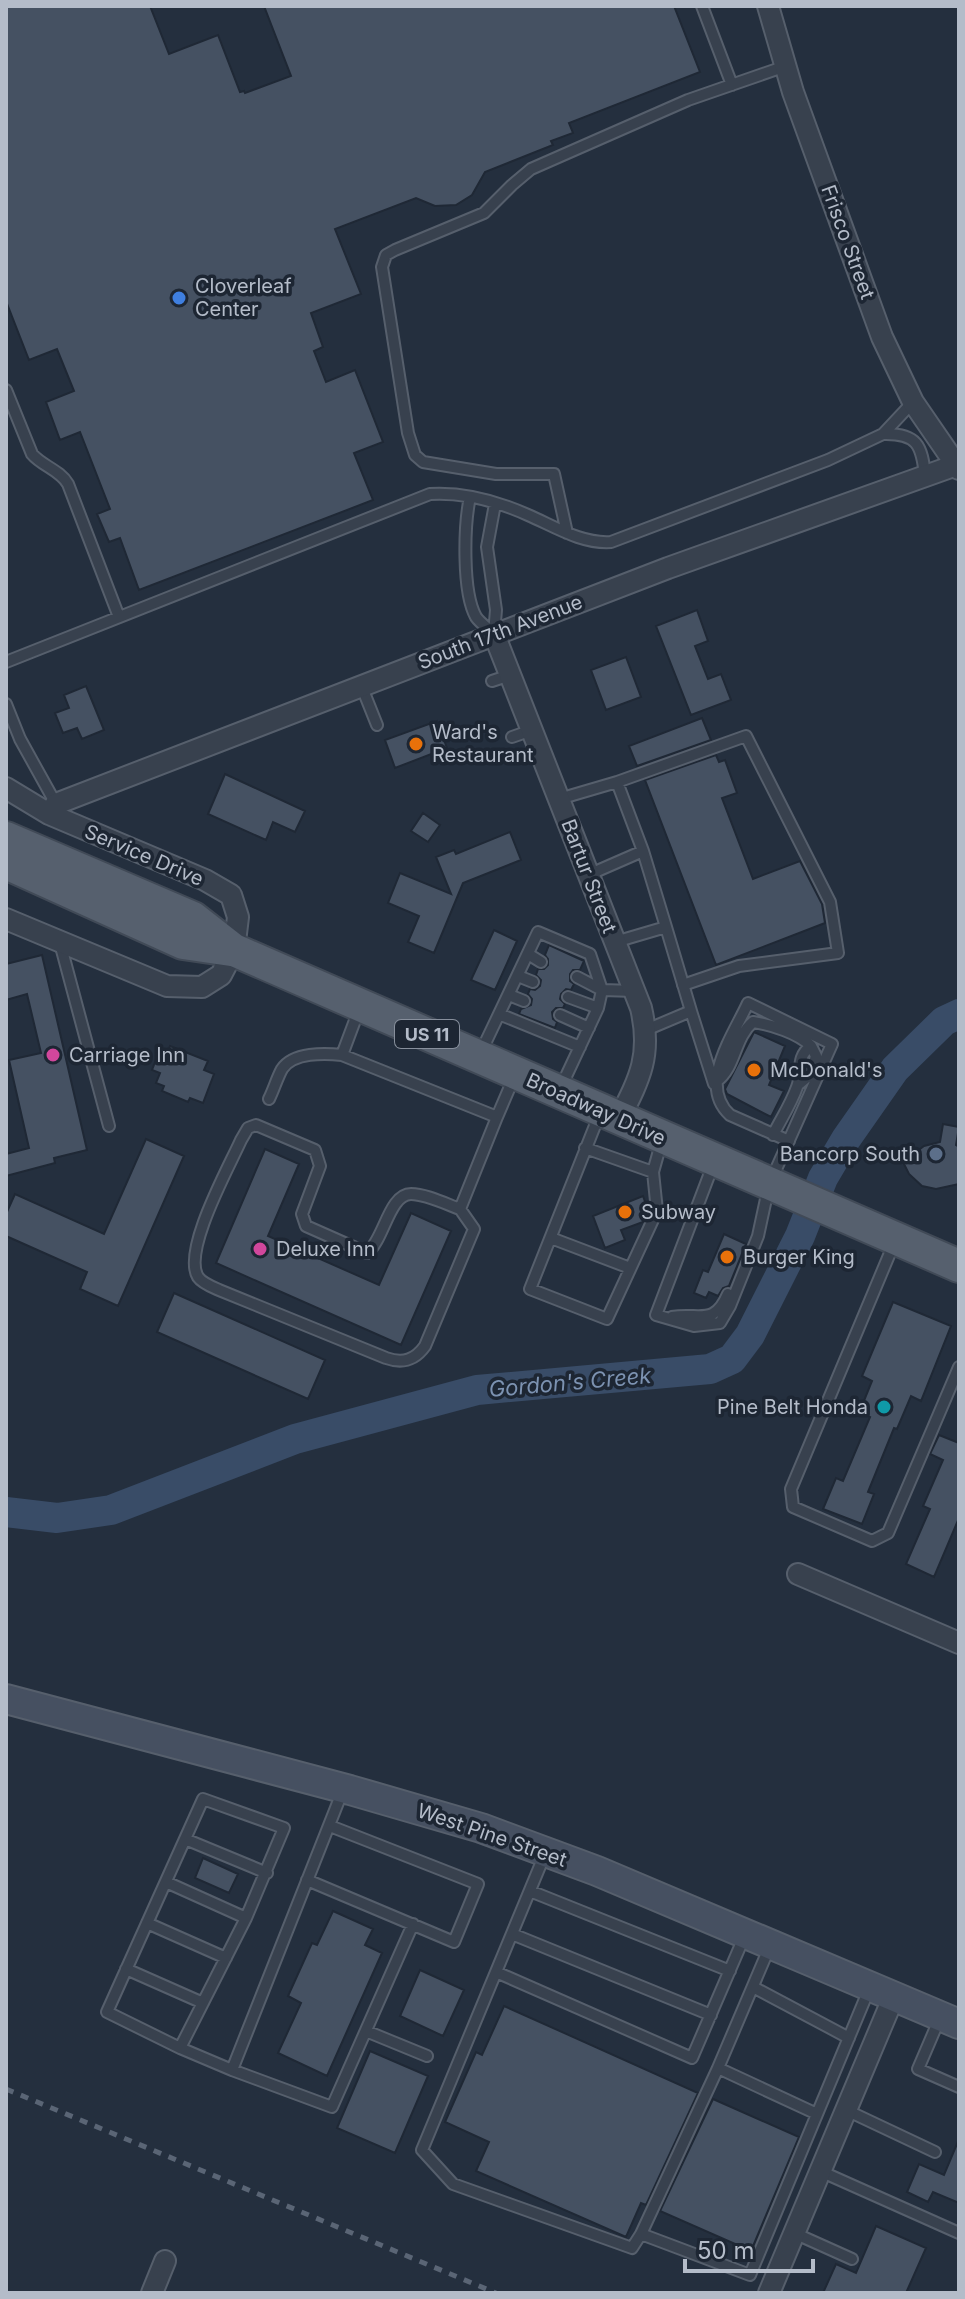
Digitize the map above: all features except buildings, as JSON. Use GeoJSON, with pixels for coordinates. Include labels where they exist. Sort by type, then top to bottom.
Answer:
{"type":"FeatureCollection","features":[{"type":"Feature","properties":{"kind":"main road","name":"Broadway Drive"},"geometry":{"type":"LineString","coordinates":[[6,838],[193,918],[234,950],[959,1266]]}},
{"type":"Feature","properties":{"kind":"main road","name":"Broadway Drive"},"geometry":{"type":"LineString","coordinates":[[6,863],[183,943],[234,950]]}},
{"type":"Feature","properties":{"kind":"street","name":"Frisco Street"},"geometry":{"type":"LineString","coordinates":[[768,6],[793,92],[882,337],[913,402],[958,466]]}},
{"type":"Feature","properties":{"kind":"street","name":"South 17th Avenue"},"geometry":{"type":"LineString","coordinates":[[52,809],[361,685],[668,568],[958,466]]}},
{"type":"Feature","properties":{"kind":"street","name":"Bartur Street"},"geometry":{"type":"LineString","coordinates":[[494,634],[501,678],[532,730],[635,991],[646,1030],[644,1062],[610,1115]]}},
{"type":"Feature","properties":{"kind":"street","name":"Service Drive"},"geometry":{"type":"LineString","coordinates":[[6,788],[225,890],[235,902],[238,917],[234,950]]}},
{"type":"Feature","properties":{"kind":"street"},"geometry":{"type":"LineString","coordinates":[[6,919],[167,986],[202,987],[221,975],[234,950]]}},
{"type":"Feature","properties":{"kind":"street"},"geometry":{"type":"LineString","coordinates":[[798,1574],[959,1643]]}},
{"type":"Feature","properties":{"kind":"street","name":"West Pine Street"},"geometry":{"type":"LineString","coordinates":[[6,1699],[343,1788],[481,1828],[546,1852],[950,2020]]}},
{"type":"Feature","properties":{"kind":"street"},"geometry":{"type":"LineString","coordinates":[[769,2293],[846,2110],[882,1991]]}},
{"type":"Feature","properties":{"kind":"street"},"geometry":{"type":"LineString","coordinates":[[152,2293],[165,2261]]}},
{"type":"Feature","properties":{"kind":"lane"},"geometry":{"type":"LineString","coordinates":[[702,6],[732,85]]}},
{"type":"Feature","properties":{"kind":"lane"},"geometry":{"type":"LineString","coordinates":[[567,533],[554,474],[496,474],[423,462],[415,455],[408,433],[382,267],[384,260],[395,250],[484,213],[531,169],[648,117],[786,66]]}},
{"type":"Feature","properties":{"kind":"lane"},"geometry":{"type":"LineString","coordinates":[[6,390],[32,454],[39,462],[62,475],[68,484],[119,617]]}},
{"type":"Feature","properties":{"kind":"lane"},"geometry":{"type":"LineString","coordinates":[[6,662],[430,494],[470,497],[495,504],[526,513],[567,533],[596,542],[619,539],[828,460],[883,434],[913,402]]}},
{"type":"Feature","properties":{"kind":"lane"},"geometry":{"type":"LineString","coordinates":[[883,434],[909,437],[918,445],[923,454],[925,476]]}},
{"type":"Feature","properties":{"kind":"lane"},"geometry":{"type":"LineString","coordinates":[[470,497],[464,532],[471,598],[476,618],[494,634]]}},
{"type":"Feature","properties":{"kind":"lane"},"geometry":{"type":"LineString","coordinates":[[494,634],[496,610],[487,547],[495,504]]}},
{"type":"Feature","properties":{"kind":"lane"},"geometry":{"type":"LineString","coordinates":[[361,685],[377,725]]}},
{"type":"Feature","properties":{"kind":"lane"},"geometry":{"type":"LineString","coordinates":[[6,704],[52,809]]}},
{"type":"Feature","properties":{"kind":"lane"},"geometry":{"type":"LineString","coordinates":[[512,737],[532,730]]}},
{"type":"Feature","properties":{"kind":"lane"},"geometry":{"type":"LineString","coordinates":[[559,799],[617,782],[746,736],[830,902],[838,953],[739,966],[683,985]]}},
{"type":"Feature","properties":{"kind":"lane"},"geometry":{"type":"LineString","coordinates":[[617,782],[643,851],[722,1108],[730,1115],[789,1141]]}},
{"type":"Feature","properties":{"kind":"lane"},"geometry":{"type":"LineString","coordinates":[[588,875],[643,851]]}},
{"type":"Feature","properties":{"kind":"lane"},"geometry":{"type":"LineString","coordinates":[[614,942],[666,927]]}},
{"type":"Feature","properties":{"kind":"lane"},"geometry":{"type":"LineString","coordinates":[[479,1057],[538,932],[590,954],[602,990],[598,1008],[558,1092]]}},
{"type":"Feature","properties":{"kind":"lane"},"geometry":{"type":"LineString","coordinates":[[60,941],[109,1126]]}},
{"type":"Feature","properties":{"kind":"lane"},"geometry":{"type":"LineString","coordinates":[[528,954],[541,962]]}},
{"type":"Feature","properties":{"kind":"lane"},"geometry":{"type":"LineString","coordinates":[[518,976],[533,982]]}},
{"type":"Feature","properties":{"kind":"lane"},"geometry":{"type":"LineString","coordinates":[[577,977],[602,990],[635,991]]}},
{"type":"Feature","properties":{"kind":"lane"},"geometry":{"type":"LineString","coordinates":[[509,995],[524,1001]]}},
{"type":"Feature","properties":{"kind":"lane"},"geometry":{"type":"LineString","coordinates":[[568,997],[598,1008]]}},
{"type":"Feature","properties":{"kind":"lane"},"geometry":{"type":"LineString","coordinates":[[715,1161],[656,1315],[694,1326],[720,1323],[730,1306],[778,1189],[789,1141],[832,1044],[748,1003],[719,1068],[716,1086]]}},
{"type":"Feature","properties":{"kind":"lane"},"geometry":{"type":"LineString","coordinates":[[342,1055],[360,1005]]}},
{"type":"Feature","properties":{"kind":"lane"},"geometry":{"type":"LineString","coordinates":[[646,1030],[691,1011]]}},
{"type":"Feature","properties":{"kind":"lane"},"geometry":{"type":"LineString","coordinates":[[499,1014],[580,1047]]}},
{"type":"Feature","properties":{"kind":"lane"},"geometry":{"type":"LineString","coordinates":[[560,1015],[589,1028]]}},
{"type":"Feature","properties":{"kind":"lane"},"geometry":{"type":"LineString","coordinates":[[716,1086],[724,1076],[745,1029],[753,1022],[805,1040],[811,1046],[804,1051],[797,1070],[799,1084],[773,1135]]}},
{"type":"Feature","properties":{"kind":"lane"},"geometry":{"type":"LineString","coordinates":[[269,1099],[284,1066],[299,1057],[326,1053],[342,1055],[497,1117]]}},
{"type":"Feature","properties":{"kind":"lane"},"geometry":{"type":"LineString","coordinates":[[460,1209],[516,1074]]}},
{"type":"Feature","properties":{"kind":"lane"},"geometry":{"type":"LineString","coordinates":[[610,1115],[585,1148],[530,1289],[607,1319],[657,1211],[653,1172],[663,1138]]}},
{"type":"Feature","properties":{"kind":"lane"},"geometry":{"type":"LineString","coordinates":[[256,1125],[315,1150],[320,1166],[302,1214],[306,1226],[367,1253],[376,1247],[395,1202],[402,1195],[413,1193],[460,1209],[474,1229],[425,1346],[419,1355],[407,1361],[397,1362],[386,1358],[219,1290],[200,1280],[195,1268],[197,1241],[241,1140],[248,1128],[256,1125]]}},
{"type":"Feature","properties":{"kind":"lane"},"geometry":{"type":"LineString","coordinates":[[585,1148],[653,1172]]}},
{"type":"Feature","properties":{"kind":"lane"},"geometry":{"type":"LineString","coordinates":[[551,1238],[630,1268]]}},
{"type":"Feature","properties":{"kind":"lane"},"geometry":{"type":"LineString","coordinates":[[896,1239],[791,1489],[793,1507],[872,1541],[888,1533],[959,1367]]}},
{"type":"Feature","properties":{"kind":"lane"},"geometry":{"type":"LineString","coordinates":[[232,2070],[343,1788]]}},
{"type":"Feature","properties":{"kind":"lane"},"geometry":{"type":"LineString","coordinates":[[180,2048],[246,1918],[284,1828],[203,1799],[107,2012],[180,2048],[232,2070],[332,2107],[413,1924]]}},
{"type":"Feature","properties":{"kind":"lane"},"geometry":{"type":"LineString","coordinates":[[307,1880],[454,1942],[478,1884],[330,1826]]}},
{"type":"Feature","properties":{"kind":"lane"},"geometry":{"type":"LineString","coordinates":[[185,1839],[267,1873]]}},
{"type":"Feature","properties":{"kind":"lane"},"geometry":{"type":"LineString","coordinates":[[546,1852],[422,2150],[453,2184],[632,2248],[753,1987],[758,1939]]}},
{"type":"Feature","properties":{"kind":"lane"},"geometry":{"type":"LineString","coordinates":[[166,1882],[246,1918]]}},
{"type":"Feature","properties":{"kind":"lane"},"geometry":{"type":"LineString","coordinates":[[530,1891],[730,1971]]}},
{"type":"Feature","properties":{"kind":"lane"},"geometry":{"type":"LineString","coordinates":[[147,1923],[226,1958]]}},
{"type":"Feature","properties":{"kind":"lane"},"geometry":{"type":"LineString","coordinates":[[512,1934],[711,2015]]}},
{"type":"Feature","properties":{"kind":"lane"},"geometry":{"type":"LineString","coordinates":[[496,1972],[692,2058],[730,1971],[758,1939]]}},
{"type":"Feature","properties":{"kind":"lane"},"geometry":{"type":"LineString","coordinates":[[126,1969],[203,2003]]}},
{"type":"Feature","properties":{"kind":"lane"},"geometry":{"type":"LineString","coordinates":[[753,1987],[849,2038]]}},
{"type":"Feature","properties":{"kind":"lane"},"geometry":{"type":"LineString","coordinates":[[641,2234],[750,2275],[849,2038],[882,1991]]}},
{"type":"Feature","properties":{"kind":"lane"},"geometry":{"type":"LineString","coordinates":[[950,2020],[918,2069],[959,2087]]}},
{"type":"Feature","properties":{"kind":"lane"},"geometry":{"type":"LineString","coordinates":[[366,2031],[427,2056]]}},
{"type":"Feature","properties":{"kind":"lane"},"geometry":{"type":"LineString","coordinates":[[718,2068],[817,2114]]}},
{"type":"Feature","properties":{"kind":"lane"},"geometry":{"type":"LineString","coordinates":[[846,2110],[935,2152]]}},
{"type":"Feature","properties":{"kind":"lane"},"geometry":{"type":"LineString","coordinates":[[820,2171],[959,2233]]}},
{"type":"Feature","properties":{"kind":"lane"},"geometry":{"type":"LineString","coordinates":[[794,2233],[852,2259]]}},
{"type":"Feature","properties":{"kind":"waterway","name":"Gordon's Creek"},"geometry":{"type":"LineString","coordinates":[[6,1512],[57,1518],[111,1510],[295,1439],[477,1390],[710,1369],[732,1359],[750,1335],[800,1236],[823,1178],[846,1139],[895,1069],[944,1021],[959,1014]]}},
{"type":"Feature","properties":{"kind":"railway"},"geometry":{"type":"LineString","coordinates":[[6,2089],[496,2293]]}},
{"type":"Feature","properties":{"kind":"place","name":"Cloverleaf Center"},"geometry":{"type":"Point","coordinates":[179,298]}},
{"type":"Feature","properties":{"kind":"place","name":"Ward's Restaurant"},"geometry":{"type":"Point","coordinates":[416,744]}},
{"type":"Feature","properties":{"kind":"place","name":"Carriage Inn"},"geometry":{"type":"Point","coordinates":[53,1055]}},
{"type":"Feature","properties":{"kind":"place","name":"McDonald's"},"geometry":{"type":"Point","coordinates":[754,1070]}},
{"type":"Feature","properties":{"kind":"place","name":"Bancorp South"},"geometry":{"type":"Point","coordinates":[936,1154]}},
{"type":"Feature","properties":{"kind":"place","name":"Subway"},"geometry":{"type":"Point","coordinates":[625,1212]}},
{"type":"Feature","properties":{"kind":"place","name":"Deluxe Inn"},"geometry":{"type":"Point","coordinates":[260,1249]}},
{"type":"Feature","properties":{"kind":"place","name":"Burger King"},"geometry":{"type":"Point","coordinates":[727,1257]}},
{"type":"Feature","properties":{"kind":"place","name":"Pine Belt Honda"},"geometry":{"type":"Point","coordinates":[884,1407]}}]}
